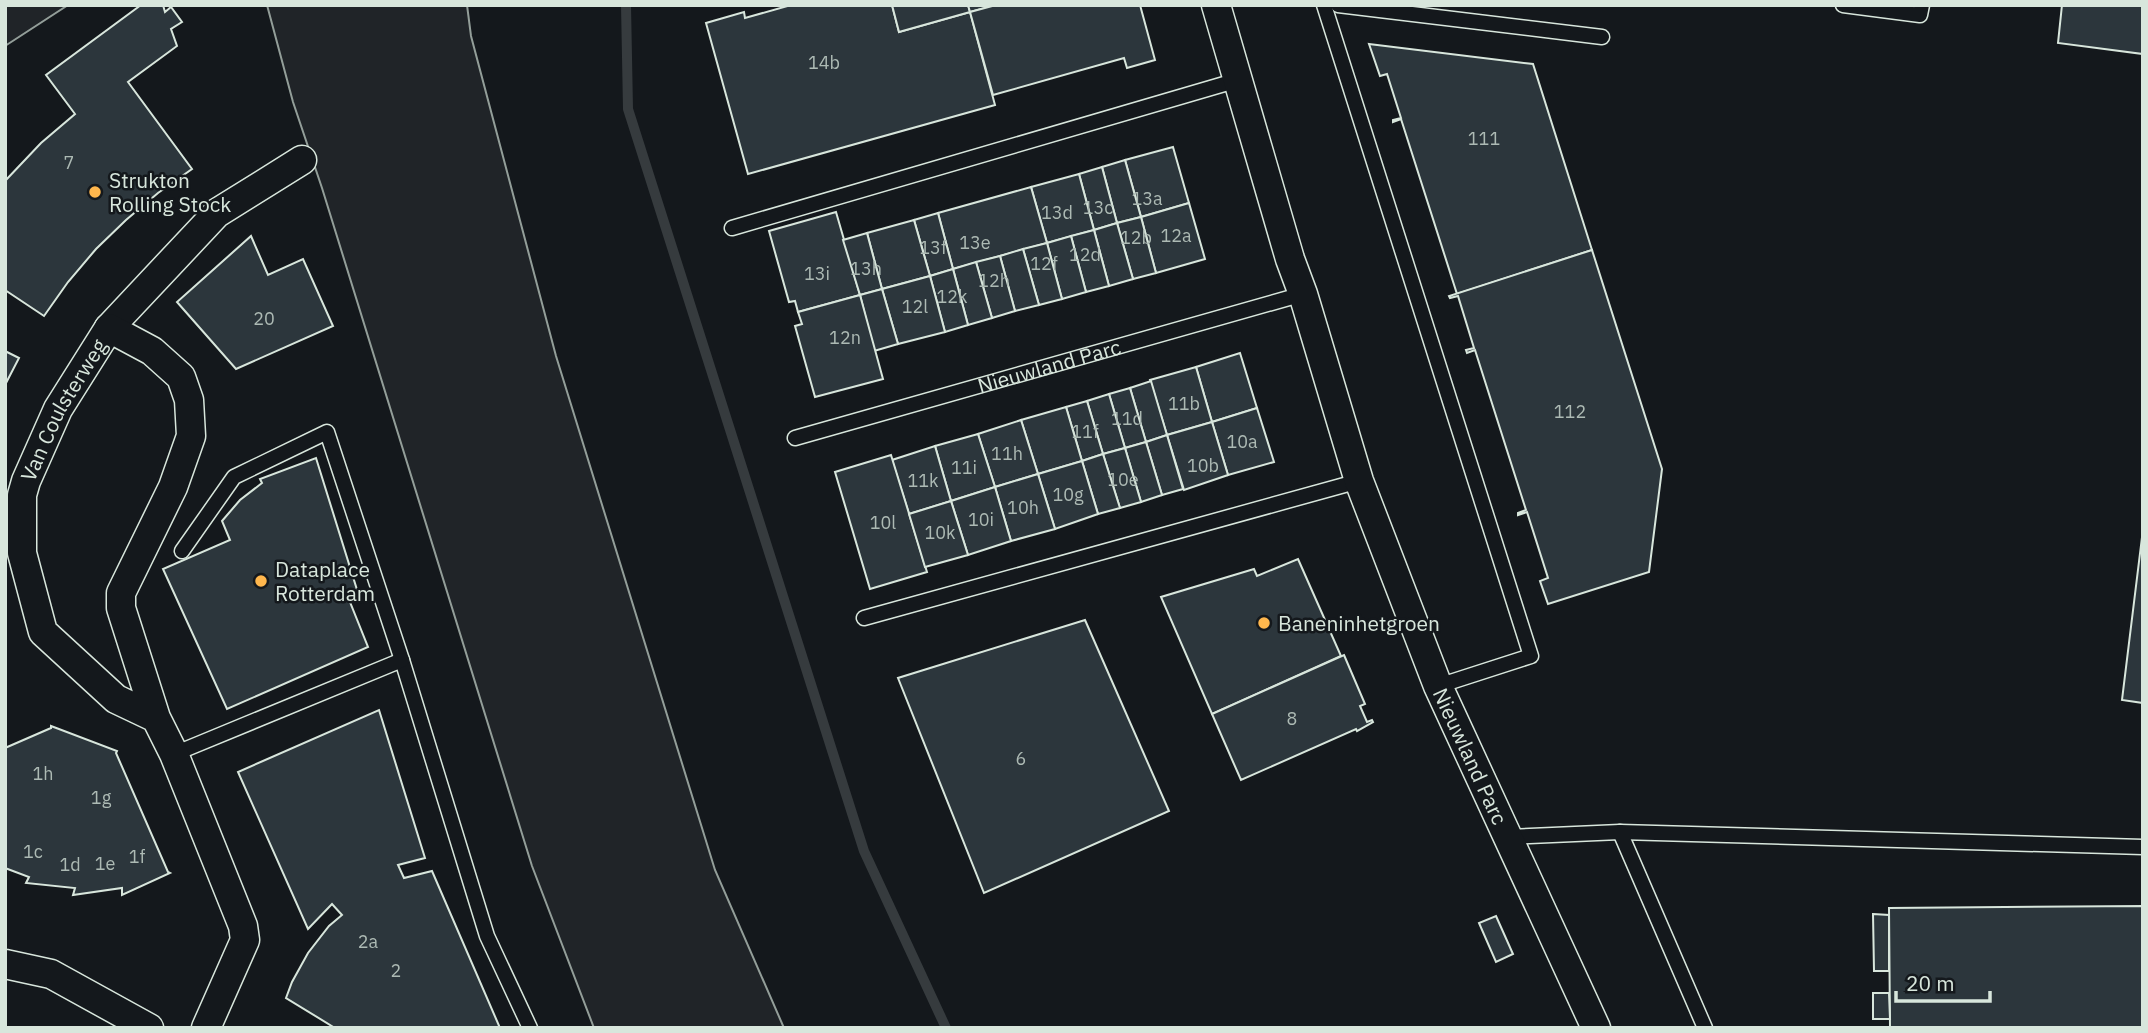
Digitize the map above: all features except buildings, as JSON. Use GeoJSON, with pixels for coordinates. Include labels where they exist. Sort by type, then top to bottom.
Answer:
{"type":"FeatureCollection","features":[{"type":"Feature","properties":{"kind":"street","name":"Nieuwland Parc"},"geometry":{"type":"LineString","coordinates":[[1216,5],[1290,259],[1359,481],[1438,686],[1596,1028]]}},
{"type":"Feature","properties":{"kind":"street"},"geometry":{"type":"LineString","coordinates":[[109,328],[218,213],[302,160]]}},
{"type":"Feature","properties":{"kind":"street","name":"Van Coulsterweg"},"geometry":{"type":"LineString","coordinates":[[156,718],[116,699],[43,632],[22,552],[22,495],[26,481],[58,410],[109,328],[152,351],[181,377],[189,401],[191,436],[173,487],[121,593],[121,608],[156,718],[174,754],[243,926],[245,940],[206,1028]]}},
{"type":"Feature","properties":{"kind":"street"},"geometry":{"type":"LineString","coordinates":[[5,964],[51,974],[149,1028]]}},
{"type":"Feature","properties":{"kind":"lane"},"geometry":{"type":"LineString","coordinates":[[1324,5],[1531,656],[1438,686]]}},
{"type":"Feature","properties":{"kind":"lane"},"geometry":{"type":"LineString","coordinates":[[1338,5],[1602,37]]}},
{"type":"Feature","properties":{"kind":"lane"},"geometry":{"type":"LineString","coordinates":[[1843,5],[1920,15],[1922,5]]}},
{"type":"Feature","properties":{"kind":"lane"},"geometry":{"type":"LineString","coordinates":[[732,228],[1238,80]]}},
{"type":"Feature","properties":{"kind":"lane","name":"Nieuwland Parc"},"geometry":{"type":"LineString","coordinates":[[795,438],[1303,294]]}},
{"type":"Feature","properties":{"kind":"lane"},"geometry":{"type":"LineString","coordinates":[[182,551],[234,477],[327,432],[402,660],[487,936],[530,1028]]}},
{"type":"Feature","properties":{"kind":"lane"},"geometry":{"type":"LineString","coordinates":[[863,618],[1359,481]]}},
{"type":"Feature","properties":{"kind":"lane"},"geometry":{"type":"LineString","coordinates":[[174,754],[402,660]]}},
{"type":"Feature","properties":{"kind":"lane"},"geometry":{"type":"LineString","coordinates":[[1620,832],[1705,1028]]}},
{"type":"Feature","properties":{"kind":"lane"},"geometry":{"type":"LineString","coordinates":[[1509,837],[1620,832],[2143,847]]}},
{"type":"Feature","properties":{"kind":"shaded area"},"geometry":{"type":"Polygon","coordinates":[[[5,5],[68,5],[5,46],[5,5]]]}},
{"type":"Feature","properties":{"kind":"shaded area"},"geometry":{"type":"Polygon","coordinates":[[[267,5],[467,5],[471,36],[556,356],[715,870],[784,1028],[594,1028],[532,866],[293,102],[267,5]]]}},
{"type":"Feature","properties":{"kind":"waterway"},"geometry":{"type":"LineString","coordinates":[[626,5],[628,109],[864,851],[946,1028]]}},
{"type":"Feature","properties":{"kind":"place","name":"Strukton Rolling Stock"},"geometry":{"type":"Point","coordinates":[95,192]}},
{"type":"Feature","properties":{"kind":"place","name":"Dataplace Rotterdam"},"geometry":{"type":"Point","coordinates":[261,581]}},
{"type":"Feature","properties":{"kind":"place","name":"Baneninhetgroen"},"geometry":{"type":"Point","coordinates":[1264,623]}}]}
